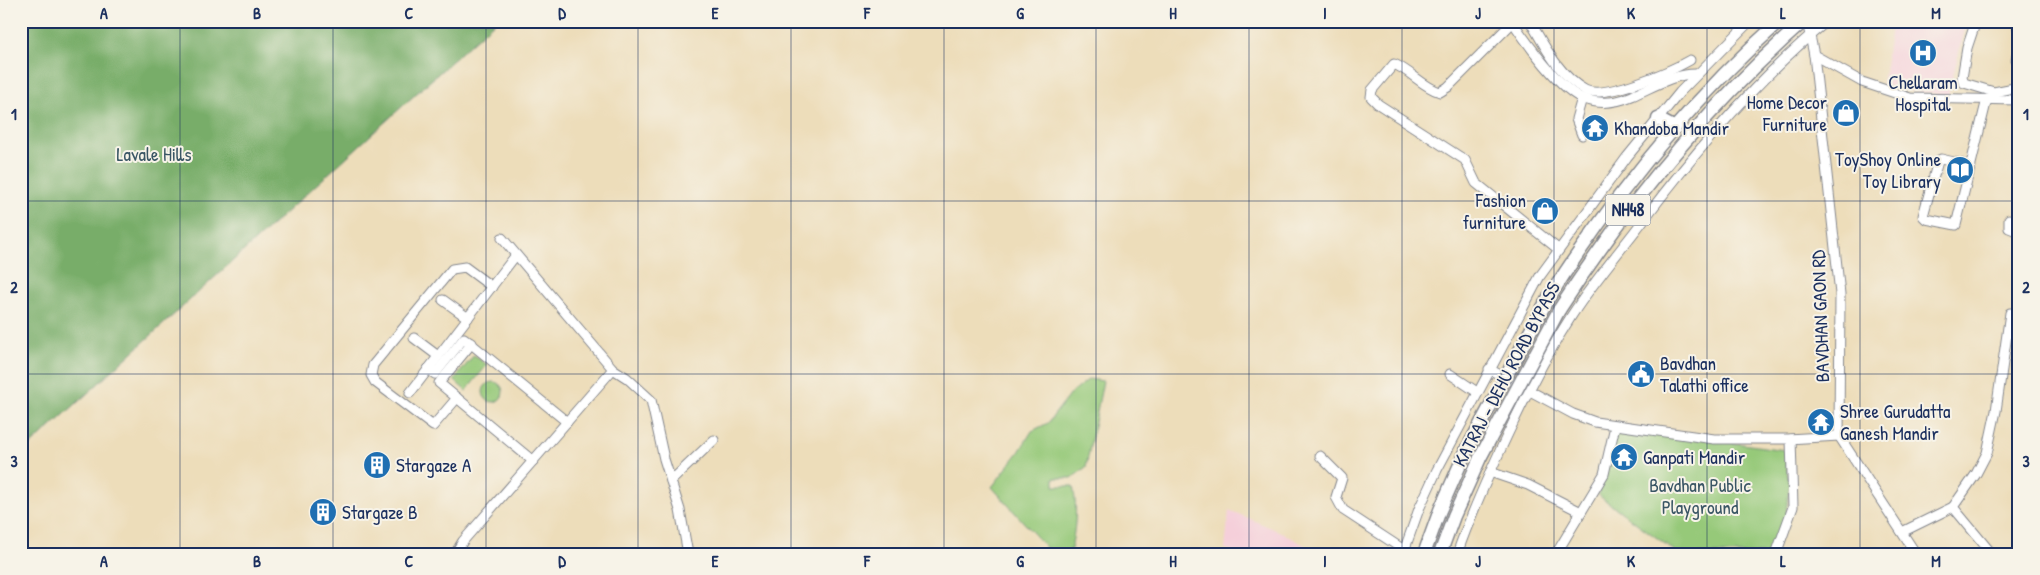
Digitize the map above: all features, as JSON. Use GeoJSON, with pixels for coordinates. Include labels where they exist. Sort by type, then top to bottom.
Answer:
{"type":"FeatureCollection","features":[{"type":"Feature","properties":{"kind":"highway","name":"KATRAJ - DEHU ROAD BYPASS"},"geometry":{"type":"LineString","coordinates":[[1424,554],[1440,510],[1466,451],[1546,302],[1608,211],[1640,168],[1695,106],[1780,21]]}},
{"type":"Feature","properties":{"kind":"highway","name":"KATRAJ - DEHU ROAD BYPASS"},"geometry":{"type":"LineString","coordinates":[[1440,554],[1454,516],[1480,458],[1559,310],[1652,178],[1706,117],[1772,50],[1805,21]]}},
{"type":"Feature","properties":{"kind":"highway"},"geometry":{"type":"LineString","coordinates":[[1658,120],[1675,128]]}},
{"type":"Feature","properties":{"kind":"street"},"geometry":{"type":"LineString","coordinates":[[1530,21],[1556,64],[1586,91],[1614,91],[1690,60],[1706,64]]}},
{"type":"Feature","properties":{"kind":"street"},"geometry":{"type":"LineString","coordinates":[[1320,456],[1342,478],[1336,497],[1343,510],[1403,552],[1435,473],[1530,291],[1558,249],[1627,157],[1696,74],[1750,21]]}},
{"type":"Feature","properties":{"kind":"street","name":"BAVDHAN GAON RD"},"geometry":{"type":"LineString","coordinates":[[1805,21],[1814,55],[1840,294],[1839,436]]}},
{"type":"Feature","properties":{"kind":"street"},"geometry":{"type":"LineString","coordinates":[[1457,554],[1490,472],[1529,390],[1571,316],[1666,190],[1751,92],[1827,21]]}},
{"type":"Feature","properties":{"kind":"street"},"geometry":{"type":"LineString","coordinates":[[1976,21],[1967,48],[1962,78],[1964,83],[1994,92],[2014,88],[2019,81]]}},
{"type":"Feature","properties":{"kind":"street"},"geometry":{"type":"LineString","coordinates":[[2016,21],[2019,32]]}},
{"type":"Feature","properties":{"kind":"street"},"geometry":{"type":"LineString","coordinates":[[1558,249],[1476,183],[1465,160],[1378,104],[1371,97],[1372,90],[1394,64],[1403,68],[1432,90],[1440,92],[1448,87],[1512,22],[1545,66],[1582,98],[1601,103],[1619,102],[1684,74],[1696,74]]}},
{"type":"Feature","properties":{"kind":"street"},"geometry":{"type":"LineString","coordinates":[[2019,47],[2016,60],[2019,62]]}},
{"type":"Feature","properties":{"kind":"street"},"geometry":{"type":"LineString","coordinates":[[1814,55],[1862,82],[1910,98],[2019,100]]}},
{"type":"Feature","properties":{"kind":"street"},"geometry":{"type":"LineString","coordinates":[[1684,74],[1690,60]]}},
{"type":"Feature","properties":{"kind":"street"},"geometry":{"type":"LineString","coordinates":[[2002,100],[2003,90]]}},
{"type":"Feature","properties":{"kind":"street"},"geometry":{"type":"LineString","coordinates":[[1582,98],[1576,119],[1582,135]]}},
{"type":"Feature","properties":{"kind":"street"},"geometry":{"type":"LineString","coordinates":[[1971,166],[1941,159],[1938,161],[1924,218],[1956,225],[1971,166],[1987,99]]}},
{"type":"Feature","properties":{"kind":"street"},"geometry":{"type":"LineString","coordinates":[[2009,219],[2009,228],[2019,232]]}},
{"type":"Feature","properties":{"kind":"street"},"geometry":{"type":"LineString","coordinates":[[502,238],[613,370],[633,383],[650,400],[680,510],[688,554]]}},
{"type":"Feature","properties":{"kind":"street"},"geometry":{"type":"LineString","coordinates":[[410,393],[516,256]]}},
{"type":"Feature","properties":{"kind":"street"},"geometry":{"type":"LineString","coordinates":[[457,398],[433,426],[375,382],[371,375],[373,365],[452,269],[465,267],[492,287]]}},
{"type":"Feature","properties":{"kind":"street"},"geometry":{"type":"LineString","coordinates":[[443,300],[468,318]]}},
{"type":"Feature","properties":{"kind":"street"},"geometry":{"type":"LineString","coordinates":[[1902,532],[1953,507],[1976,474],[1987,453],[1996,412],[2010,313]]}},
{"type":"Feature","properties":{"kind":"street"},"geometry":{"type":"LineString","coordinates":[[414,338],[438,356]]}},
{"type":"Feature","properties":{"kind":"street"},"geometry":{"type":"LineString","coordinates":[[428,369],[435,374],[464,338],[567,422]]}},
{"type":"Feature","properties":{"kind":"street"},"geometry":{"type":"LineString","coordinates":[[472,344],[439,383],[533,461]]}},
{"type":"Feature","properties":{"kind":"street"},"geometry":{"type":"LineString","coordinates":[[1489,369],[1573,414],[1595,422],[1615,426],[1714,439],[1791,439],[1839,436],[1916,554]]}},
{"type":"Feature","properties":{"kind":"street"},"geometry":{"type":"LineString","coordinates":[[455,554],[463,542],[613,370]]}},
{"type":"Feature","properties":{"kind":"street"},"geometry":{"type":"LineString","coordinates":[[1450,374],[1477,392]]}},
{"type":"Feature","properties":{"kind":"street"},"geometry":{"type":"LineString","coordinates":[[1556,554],[1604,474],[1615,426]]}},
{"type":"Feature","properties":{"kind":"street"},"geometry":{"type":"LineString","coordinates":[[1776,554],[1793,506],[1791,439]]}},
{"type":"Feature","properties":{"kind":"street"},"geometry":{"type":"LineString","coordinates":[[671,481],[714,440]]}},
{"type":"Feature","properties":{"kind":"street"},"geometry":{"type":"LineString","coordinates":[[1490,472],[1528,485],[1581,512]]}},
{"type":"Feature","properties":{"kind":"street"},"geometry":{"type":"LineString","coordinates":[[1953,507],[1992,554]]}},
{"type":"Feature","properties":{"kind":"shaded area","name":"Chellaram Hospital"},"geometry":{"type":"Polygon","coordinates":[[[1892,21],[1967,21],[1948,95],[1910,91],[1882,85],[1892,21]]]}},
{"type":"Feature","properties":{"kind":"shaded area"},"geometry":{"type":"Polygon","coordinates":[[[1229,510],[1283,533],[1320,554],[1242,554],[1225,549],[1229,510]]]}},
{"type":"Feature","properties":{"kind":"green space","name":"Lavale Hills"},"geometry":{"type":"Polygon","coordinates":[[[21,21],[496,21],[21,454],[21,21]]]}},
{"type":"Feature","properties":{"kind":"green space"},"geometry":{"type":"Polygon","coordinates":[[[474,355],[487,365],[466,391],[454,380],[474,355]]]}},
{"type":"Feature","properties":{"kind":"green space"},"geometry":{"type":"Polygon","coordinates":[[[1089,379],[1103,381],[1086,467],[1072,478],[1054,478],[1054,486],[1073,486],[1075,520],[1070,554],[1052,554],[992,487],[1019,452],[1032,431],[1048,423],[1070,394],[1089,379]]]}},
{"type":"Feature","properties":{"kind":"green space"},"geometry":{"type":"Polygon","coordinates":[[[493,382],[500,385],[503,392],[500,399],[493,402],[486,399],[483,392],[486,385],[493,382]]]}},
{"type":"Feature","properties":{"kind":"green space","name":"Bavdhan Public Playground"},"geometry":{"type":"Polygon","coordinates":[[[1615,426],[1785,450],[1789,487],[1785,524],[1774,554],[1679,554],[1598,495],[1615,426]]]}},
{"type":"Feature","properties":{"kind":"place","name":"Chellaram Hospital"},"geometry":{"type":"Point","coordinates":[1923,53]}},
{"type":"Feature","properties":{"kind":"place","name":"Home Decor Furniture"},"geometry":{"type":"Point","coordinates":[1846,113]}},
{"type":"Feature","properties":{"kind":"place","name":"Khandoba Mandir"},"geometry":{"type":"Point","coordinates":[1595,128]}},
{"type":"Feature","properties":{"kind":"place","name":"ToyShoy Online Toy Library"},"geometry":{"type":"Point","coordinates":[1960,170]}},
{"type":"Feature","properties":{"kind":"place","name":"Fashion furniture"},"geometry":{"type":"Point","coordinates":[1545,211]}},
{"type":"Feature","properties":{"kind":"place","name":"Bavdhan Talathi office"},"geometry":{"type":"Point","coordinates":[1641,374]}},
{"type":"Feature","properties":{"kind":"place","name":"Shree Gurudatta Ganesh Mandir"},"geometry":{"type":"Point","coordinates":[1821,422]}},
{"type":"Feature","properties":{"kind":"place","name":"Ganpati Mandir"},"geometry":{"type":"Point","coordinates":[1624,457]}},
{"type":"Feature","properties":{"kind":"place","name":"Stargaze A"},"geometry":{"type":"Point","coordinates":[377,465]}},
{"type":"Feature","properties":{"kind":"place","name":"Stargaze B"},"geometry":{"type":"Point","coordinates":[323,512]}}]}
